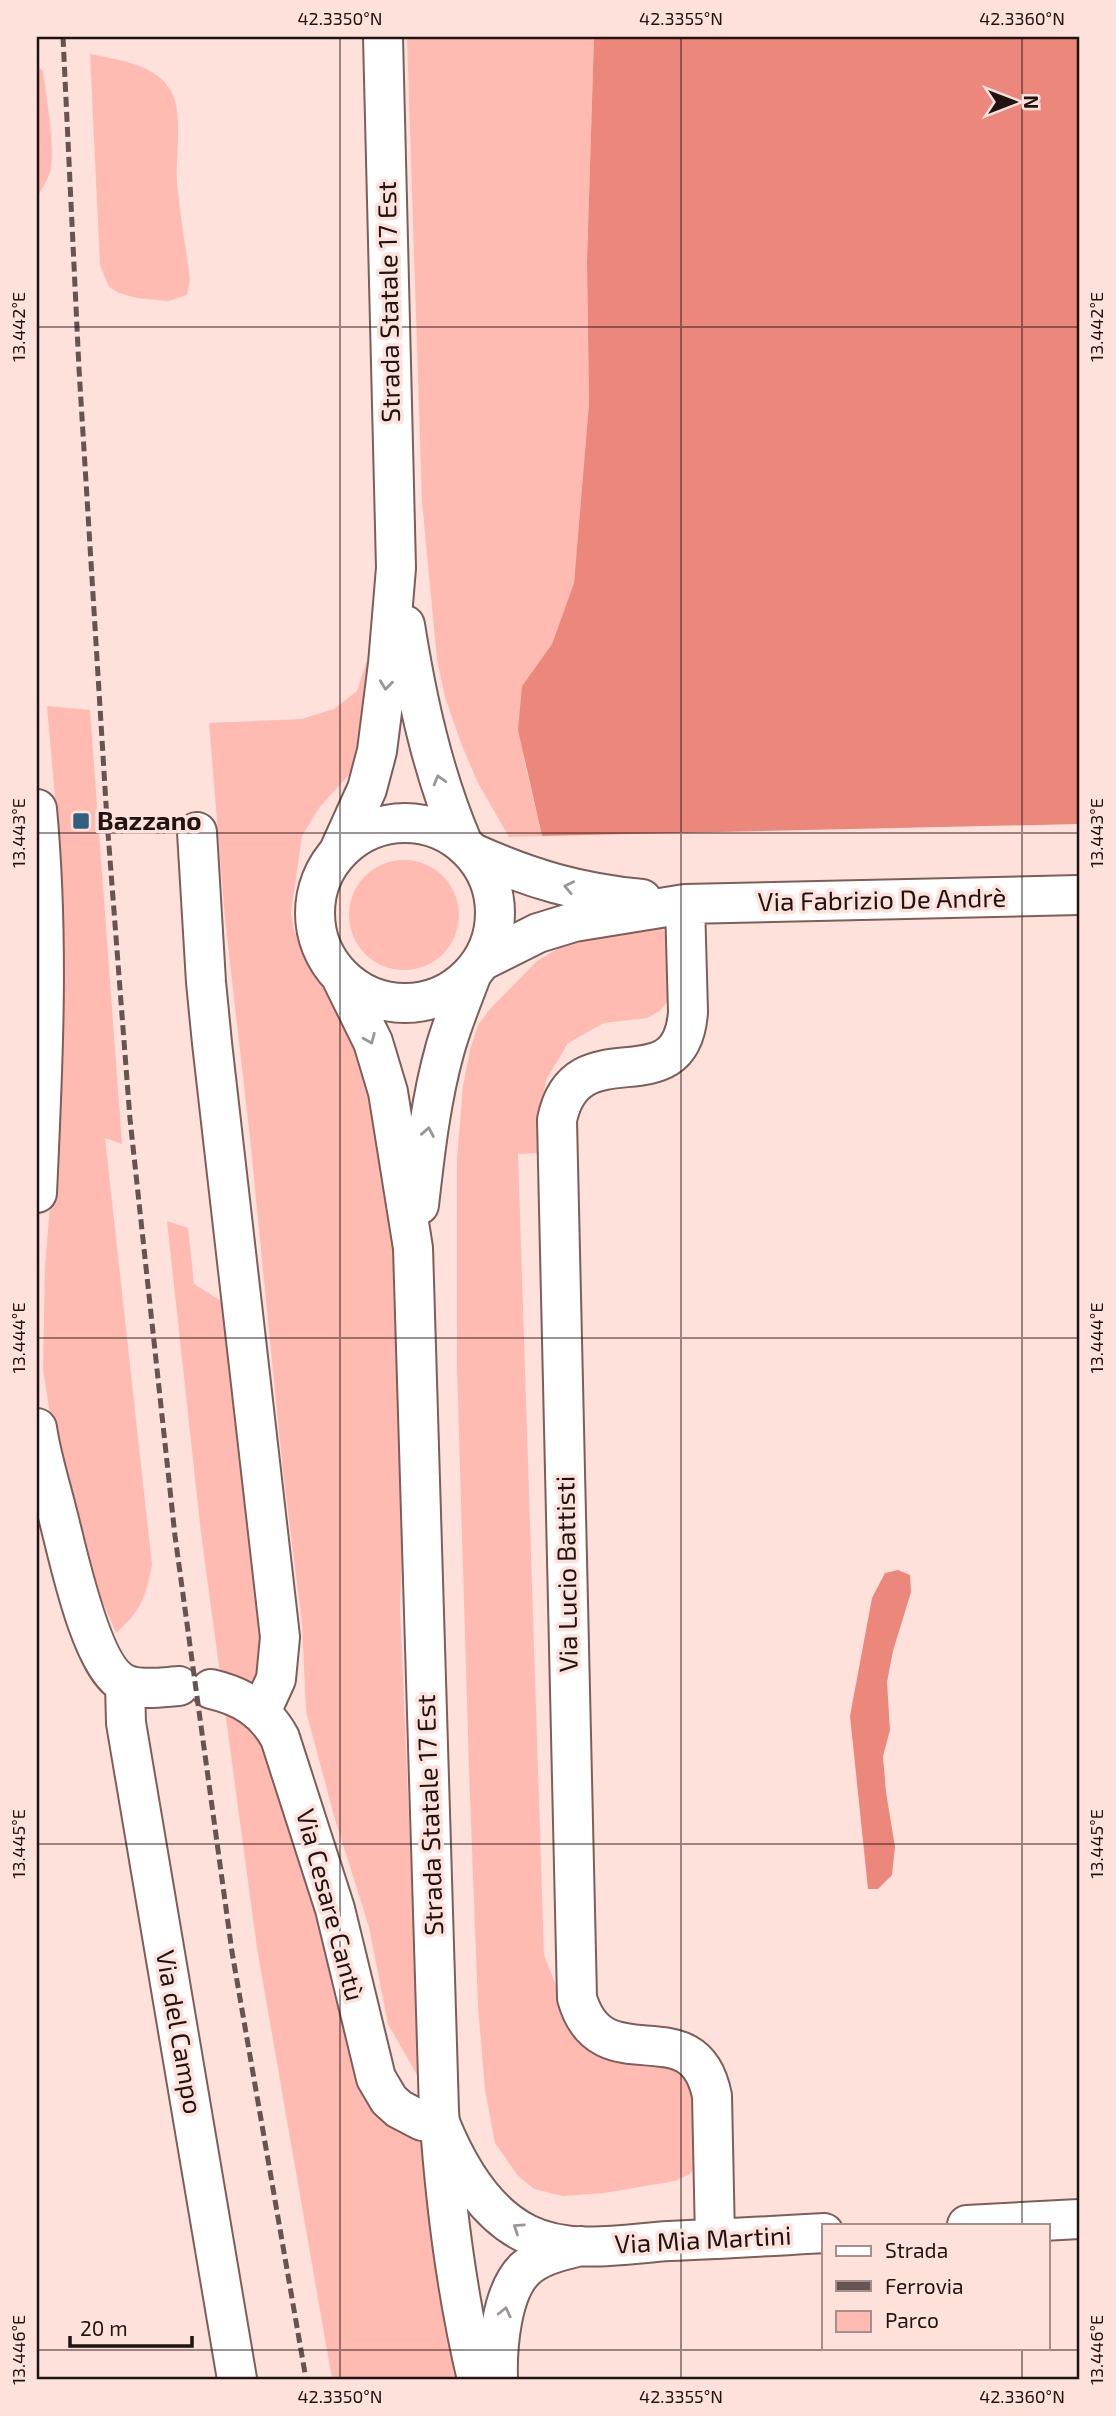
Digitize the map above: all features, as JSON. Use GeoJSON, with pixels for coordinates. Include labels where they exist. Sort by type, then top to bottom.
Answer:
{"type":"FeatureCollection","features":[{"type":"Feature","properties":{"kind":"street","name":"Strada Statale 17 Est"},"geometry":{"type":"LineString","coordinates":[[338,853],[367,789],[377,751],[396,568],[383,37]]}},
{"type":"Feature","properties":{"kind":"street","name":"Strada Statale 17 Est"},"geometry":{"type":"LineString","coordinates":[[396,568],[428,743],[441,787],[468,848]]}},
{"type":"Feature","properties":{"kind":"street"},"geometry":{"type":"LineString","coordinates":[[37,809],[45,912],[45,980],[37,1194]]}},
{"type":"Feature","properties":{"kind":"street"},"geometry":{"type":"LineString","coordinates":[[407,822],[439,829],[468,848],[484,869],[492,887],[495,905],[491,943],[477,969],[434,1000],[405,1004],[392,1003],[364,994],[341,977],[320,943],[315,916],[315,902],[323,876],[338,853],[362,833],[377,827],[407,822]]}},
{"type":"Feature","properties":{"kind":"street"},"geometry":{"type":"LineString","coordinates":[[197,832],[212,1043],[280,1637],[276,1679],[261,1712]]}},
{"type":"Feature","properties":{"kind":"street","name":"Via Fabrizio De Andrè"},"geometry":{"type":"LineString","coordinates":[[468,848],[537,880],[623,897],[685,904],[1079,895]]}},
{"type":"Feature","properties":{"kind":"street","name":"Via Fabrizio De Andrè"},"geometry":{"type":"LineString","coordinates":[[477,969],[538,933],[574,922],[685,904]]}},
{"type":"Feature","properties":{"kind":"street","name":"Via Lucio Battisti"},"geometry":{"type":"LineString","coordinates":[[685,904],[688,1012],[687,1023],[679,1042],[666,1057],[647,1066],[602,1069],[582,1076],[567,1091],[557,1120],[577,1998],[589,2025],[604,2038],[623,2045],[677,2048],[694,2059],[707,2076],[712,2096],[715,2239]]}},
{"type":"Feature","properties":{"kind":"street","name":"Strada Statale 17 Est"},"geometry":{"type":"LineString","coordinates":[[413,1248],[426,1138],[435,1090],[446,1048],[477,969]]}},
{"type":"Feature","properties":{"kind":"street","name":"Strada Statale 17 Est"},"geometry":{"type":"LineString","coordinates":[[341,977],[373,1042],[388,1092],[413,1248],[440,2123],[450,2230],[464,2320],[477,2379]]}},
{"type":"Feature","properties":{"kind":"street"},"geometry":{"type":"LineString","coordinates":[[37,1428],[81,1605],[103,1656],[111,1670],[125,1684]]}},
{"type":"Feature","properties":{"kind":"street","name":"Via Cesare Cantù"},"geometry":{"type":"LineString","coordinates":[[125,1684],[149,1688],[195,1688],[237,1697],[261,1712],[272,1723],[281,1738],[335,1909],[376,2078],[389,2100],[399,2109],[422,2121],[440,2123]]}},
{"type":"Feature","properties":{"kind":"street","name":"Via del Campo"},"geometry":{"type":"LineString","coordinates":[[125,1684],[126,1723],[237,2379]]}},
{"type":"Feature","properties":{"kind":"street","name":"Via Mia Martini"},"geometry":{"type":"LineString","coordinates":[[440,2123],[463,2170],[486,2200],[518,2229],[537,2238],[583,2246],[822,2233]]}},
{"type":"Feature","properties":{"kind":"street"},"geometry":{"type":"LineString","coordinates":[[986,2224],[1079,2219]]}},
{"type":"Feature","properties":{"kind":"street","name":"Via Mia Martini"},"geometry":{"type":"LineString","coordinates":[[498,2379],[503,2318],[518,2278],[525,2269],[542,2258],[583,2246]]}},
{"type":"Feature","properties":{"kind":"green space"},"geometry":{"type":"Polygon","coordinates":[[[407,37],[594,37],[587,262],[589,404],[574,583],[552,644],[522,686],[525,765],[542,836],[509,837],[478,783],[461,743],[445,697],[437,659],[422,502],[407,37]]]}},
{"type":"Feature","properties":{"kind":"green space"},"geometry":{"type":"Polygon","coordinates":[[[90,54],[135,64],[155,74],[171,91],[178,124],[177,183],[190,280],[187,295],[168,301],[119,293],[109,287],[100,265],[90,54]]]}},
{"type":"Feature","properties":{"kind":"green space"},"geometry":{"type":"Polygon","coordinates":[[[37,66],[43,71],[52,163],[37,197],[37,66]]]}},
{"type":"Feature","properties":{"kind":"green space"},"geometry":{"type":"Polygon","coordinates":[[[368,657],[364,718],[355,768],[319,808],[302,836],[291,912],[294,930],[307,961],[362,1032],[392,1182],[405,1479],[400,1607],[420,2080],[388,2024],[369,1927],[334,1816],[306,1711],[302,1623],[283,1472],[225,919],[209,723],[302,719],[334,709],[357,691],[368,657]]]}},
{"type":"Feature","properties":{"kind":"green space"},"geometry":{"type":"Polygon","coordinates":[[[47,706],[90,710],[122,1144],[105,1138],[152,1565],[141,1603],[116,1633],[92,1577],[52,1427],[43,1369],[45,1268],[57,1115],[56,809],[47,706]]]}},
{"type":"Feature","properties":{"kind":"green space"},"geometry":{"type":"Polygon","coordinates":[[[404,860],[425,865],[443,876],[454,894],[459,915],[454,936],[443,954],[425,965],[404,970],[383,965],[365,954],[354,936],[349,915],[354,894],[365,876],[383,865],[404,860]]]}},
{"type":"Feature","properties":{"kind":"green space"},"geometry":{"type":"Polygon","coordinates":[[[649,927],[663,929],[668,939],[670,998],[661,1010],[647,1018],[604,1023],[568,1043],[546,1080],[540,1115],[542,1153],[518,1154],[544,1955],[575,2033],[647,2062],[679,2071],[692,2089],[699,2117],[698,2162],[690,2174],[675,2181],[604,2193],[563,2196],[534,2189],[518,2176],[495,2143],[485,2090],[478,2007],[469,1769],[457,1368],[457,1158],[463,1086],[470,1050],[478,1025],[490,1009],[537,961],[566,944],[593,933],[649,927]]]}},
{"type":"Feature","properties":{"kind":"green space"},"geometry":{"type":"Polygon","coordinates":[[[167,1221],[188,1228],[194,1284],[223,1302],[267,1669],[355,2021],[427,2143],[467,2379],[332,2379],[257,1948],[201,1533],[167,1221]]]}},
{"type":"Feature","properties":{"kind":"shaded area"},"geometry":{"type":"Polygon","coordinates":[[[594,37],[1079,37],[1079,824],[542,836],[518,730],[522,686],[552,644],[574,583],[589,404],[587,262],[594,37]]]}},
{"type":"Feature","properties":{"kind":"shaded area"},"geometry":{"type":"Polygon","coordinates":[[[898,1570],[910,1575],[911,1592],[893,1651],[887,1682],[890,1730],[883,1756],[895,1847],[892,1875],[878,1889],[868,1889],[850,1716],[872,1598],[885,1573],[898,1570]]]}},
{"type":"Feature","properties":{"kind":"railway"},"geometry":{"type":"LineString","coordinates":[[63,37],[79,369],[107,820],[130,1119],[175,1536],[232,1952],[306,2379]]}},
{"type":"Feature","properties":{"kind":"place","name":"Bazzano"},"geometry":{"type":"Point","coordinates":[81,821]}}]}
